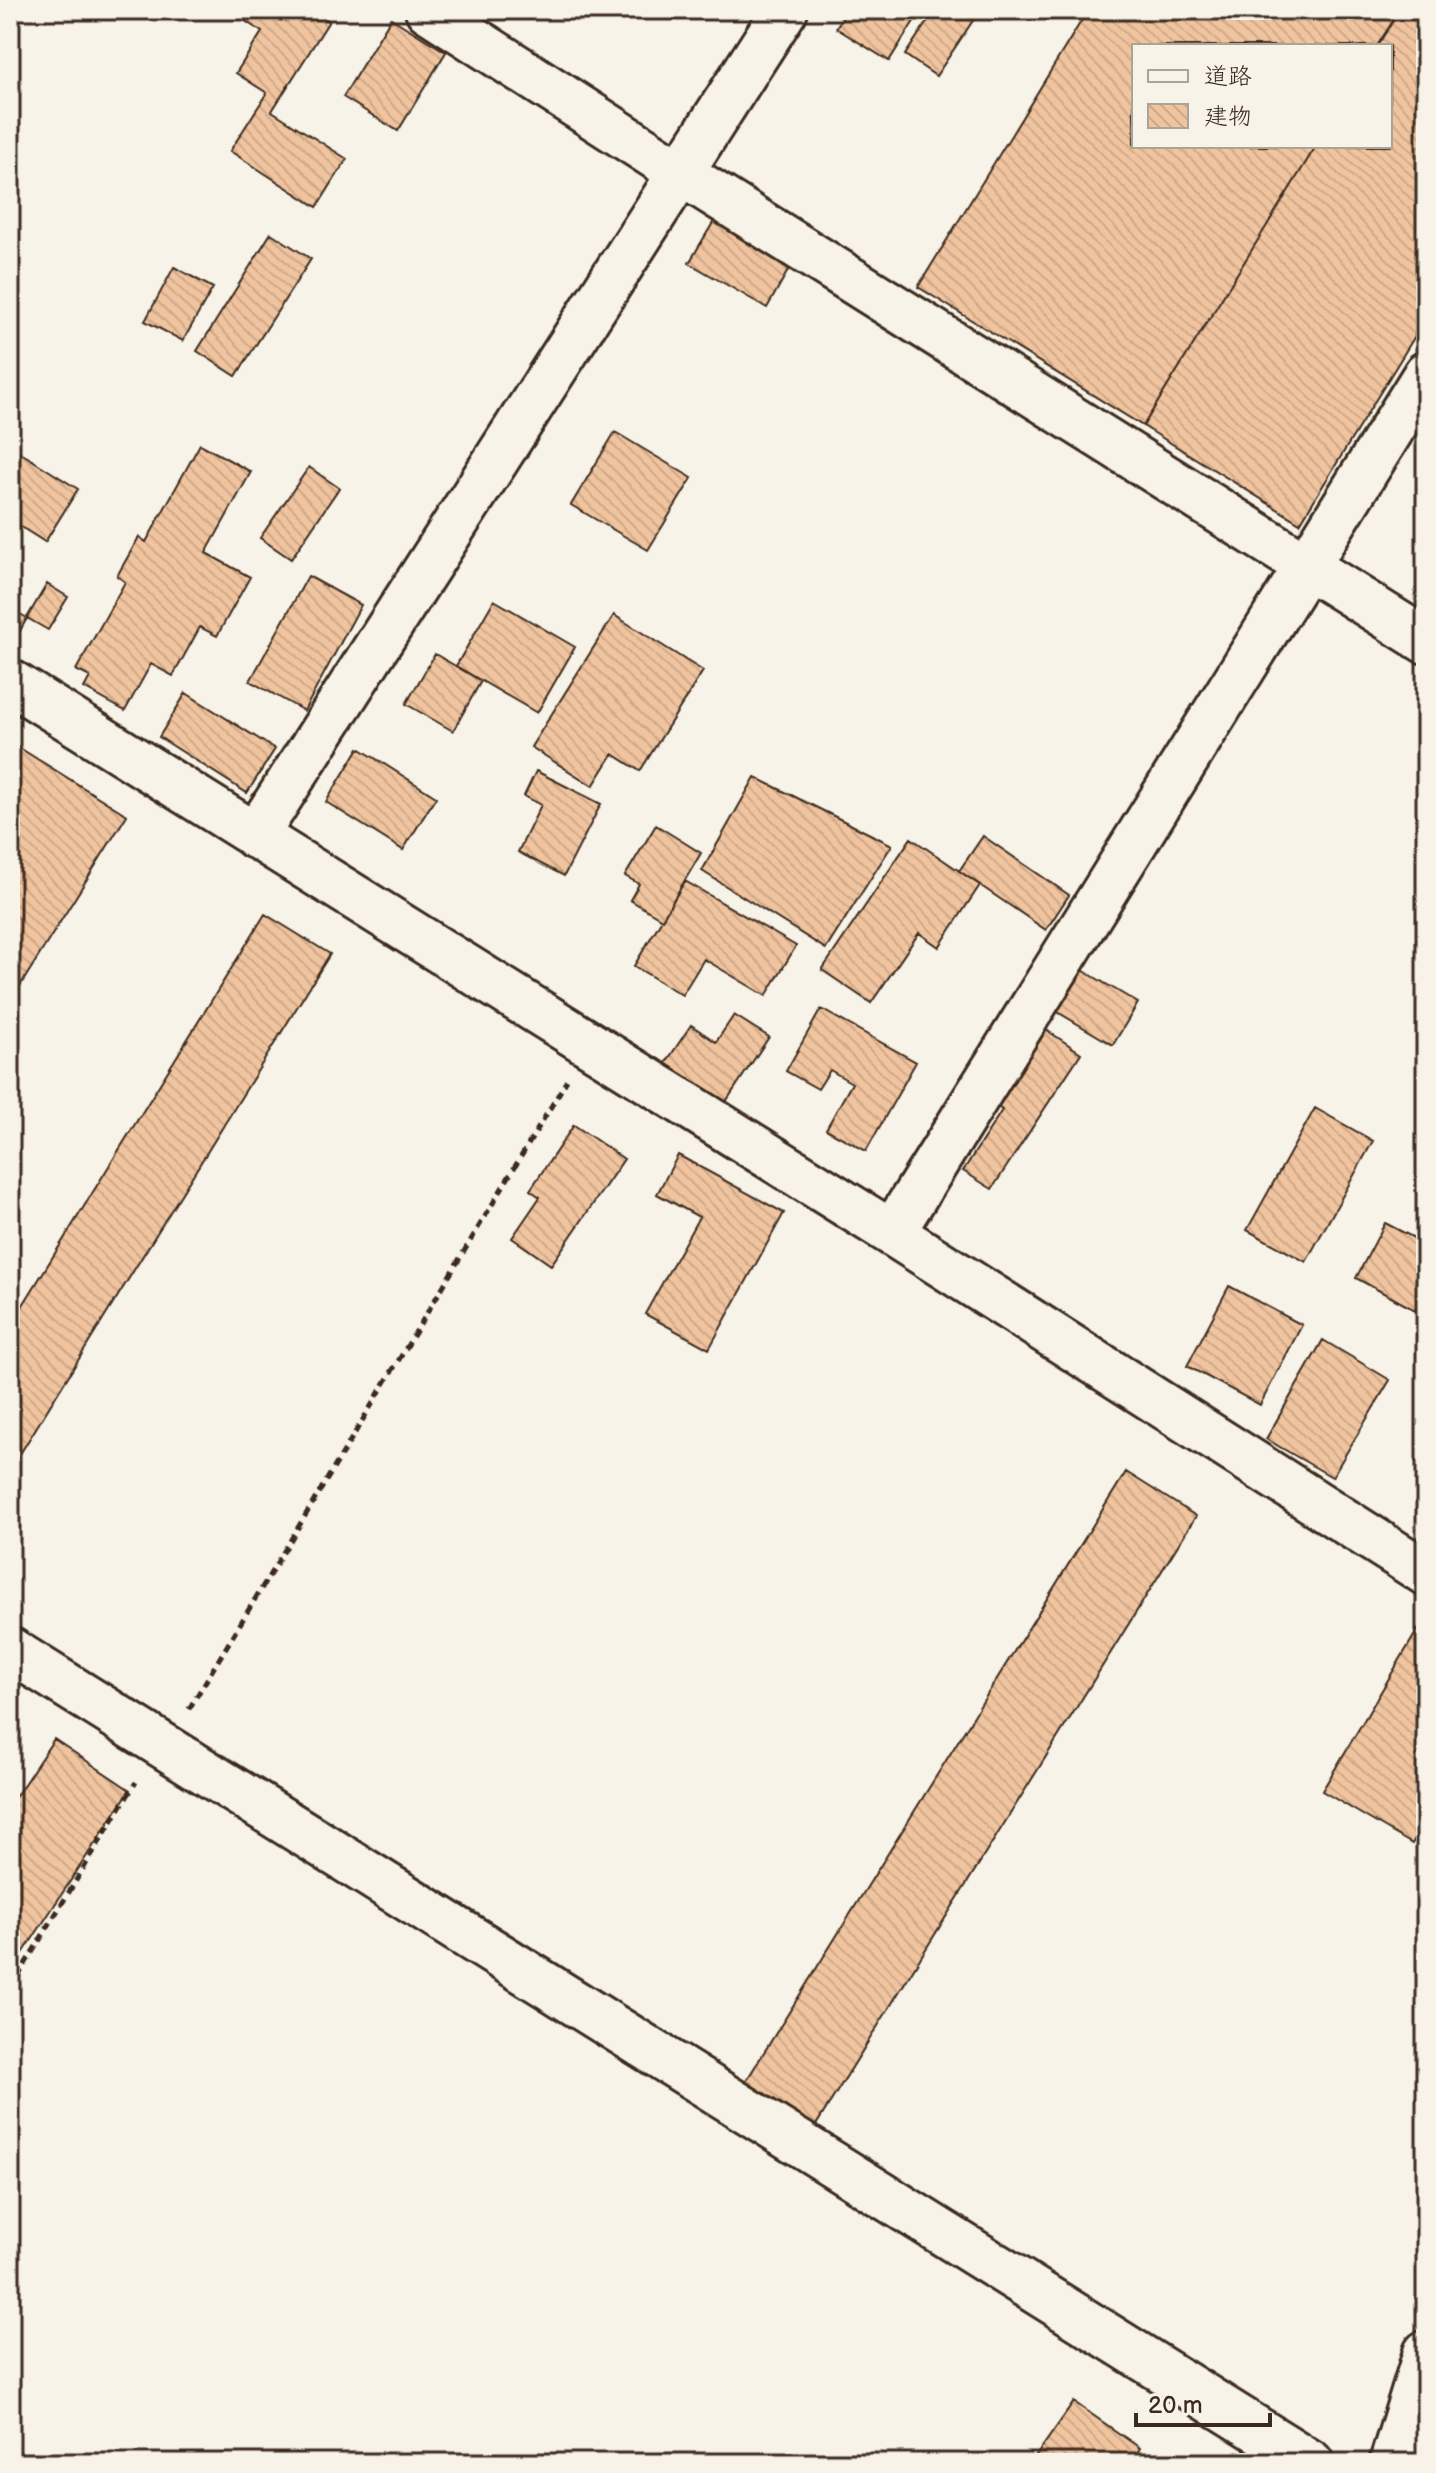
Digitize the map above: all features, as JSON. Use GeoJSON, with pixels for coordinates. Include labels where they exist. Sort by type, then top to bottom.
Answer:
{"type":"FeatureCollection","features":[{"type":"Feature","properties":{"kind":"street"},"geometry":{"type":"LineString","coordinates":[[428,10],[681,173],[1426,641]]}},
{"type":"Feature","properties":{"kind":"street"},"geometry":{"type":"LineString","coordinates":[[255,836],[785,10]]}},
{"type":"Feature","properties":{"kind":"street"},"geometry":{"type":"LineString","coordinates":[[892,1233],[1426,374]]}},
{"type":"Feature","properties":{"kind":"street"},"geometry":{"type":"LineString","coordinates":[[10,682],[892,1233],[1426,1573]]}},
{"type":"Feature","properties":{"kind":"street"},"geometry":{"type":"LineString","coordinates":[[10,1650],[1311,2463]]}},
{"type":"Feature","properties":{"kind":"street"},"geometry":{"type":"LineString","coordinates":[[1392,2463],[1426,2353]]}},
{"type":"Feature","properties":{"kind":"path"},"geometry":{"type":"LineString","coordinates":[[10,1989],[130,1790],[166,1748],[589,1045]]}},
{"type":"Feature","properties":{"kind":"building"},"geometry":{"type":"Polygon","coordinates":[[[228,10],[312,10],[329,21],[272,111],[347,159],[317,207],[230,151],[267,93],[236,73],[262,32],[228,10]]]}},
{"type":"Feature","properties":{"kind":"building"},"geometry":{"type":"Polygon","coordinates":[[[847,10],[921,10],[889,61],[836,28],[847,10]]]}},
{"type":"Feature","properties":{"kind":"building"},"geometry":{"type":"Polygon","coordinates":[[[935,10],[980,10],[936,76],[905,55],[935,10]]]}},
{"type":"Feature","properties":{"kind":"building"},"geometry":{"type":"Polygon","coordinates":[[[1088,10],[1400,10],[1378,44],[1132,44],[1132,148],[1315,148],[1143,426],[918,287],[1088,10]]]}},
{"type":"Feature","properties":{"kind":"building"},"geometry":{"type":"Polygon","coordinates":[[[1400,10],[1426,10],[1426,318],[1300,523],[1143,426],[1315,148],[1392,148],[1392,44],[1378,44],[1400,10]]]}},
{"type":"Feature","properties":{"kind":"building"},"geometry":{"type":"Polygon","coordinates":[[[391,18],[446,52],[398,131],[343,97],[391,18]]]}},
{"type":"Feature","properties":{"kind":"building"},"geometry":{"type":"Polygon","coordinates":[[[717,216],[794,260],[767,308],[689,263],[717,216]]]}},
{"type":"Feature","properties":{"kind":"building"},"geometry":{"type":"Polygon","coordinates":[[[271,233],[311,259],[236,376],[197,351],[271,233]]]}},
{"type":"Feature","properties":{"kind":"building"},"geometry":{"type":"Polygon","coordinates":[[[174,267],[213,288],[183,341],[145,321],[174,267]]]}},
{"type":"Feature","properties":{"kind":"building"},"geometry":{"type":"Polygon","coordinates":[[[615,432],[692,478],[648,550],[571,505],[615,432]]]}},
{"type":"Feature","properties":{"kind":"building"},"geometry":{"type":"Polygon","coordinates":[[[200,444],[251,472],[206,553],[250,577],[217,636],[200,627],[173,676],[151,664],[125,711],[84,688],[90,677],[76,670],[125,582],[117,576],[139,537],[146,542],[200,444]]]}},
{"type":"Feature","properties":{"kind":"building"},"geometry":{"type":"Polygon","coordinates":[[[10,446],[78,489],[45,542],[10,520],[10,446]]]}},
{"type":"Feature","properties":{"kind":"building"},"geometry":{"type":"Polygon","coordinates":[[[309,467],[339,488],[291,559],[260,538],[309,467]]]}},
{"type":"Feature","properties":{"kind":"building"},"geometry":{"type":"Polygon","coordinates":[[[308,576],[361,605],[304,711],[250,681],[308,576]]]}},
{"type":"Feature","properties":{"kind":"building"},"geometry":{"type":"Polygon","coordinates":[[[47,584],[68,597],[48,630],[27,618],[47,584]]]}},
{"type":"Feature","properties":{"kind":"building"},"geometry":{"type":"Polygon","coordinates":[[[494,600],[575,647],[537,713],[456,666],[494,600]]]}},
{"type":"Feature","properties":{"kind":"building"},"geometry":{"type":"Polygon","coordinates":[[[10,608],[27,618],[10,649],[10,608]]]}},
{"type":"Feature","properties":{"kind":"building"},"geometry":{"type":"Polygon","coordinates":[[[614,615],[703,671],[640,771],[613,754],[593,786],[531,747],[614,615]]]}},
{"type":"Feature","properties":{"kind":"building"},"geometry":{"type":"Polygon","coordinates":[[[435,654],[481,681],[453,731],[406,704],[435,654]]]}},
{"type":"Feature","properties":{"kind":"building"},"geometry":{"type":"Polygon","coordinates":[[[186,693],[275,749],[247,793],[159,737],[186,693]]]}},
{"type":"Feature","properties":{"kind":"building"},"geometry":{"type":"Polygon","coordinates":[[[10,742],[127,815],[10,1002],[10,742]]]}},
{"type":"Feature","properties":{"kind":"building"},"geometry":{"type":"Polygon","coordinates":[[[359,748],[436,797],[403,850],[326,802],[359,748]]]}},
{"type":"Feature","properties":{"kind":"building"},"geometry":{"type":"Polygon","coordinates":[[[536,771],[601,804],[564,876],[518,852],[541,805],[524,796],[536,771]]]}},
{"type":"Feature","properties":{"kind":"building"},"geometry":{"type":"Polygon","coordinates":[[[755,777],[892,845],[826,949],[702,871],[755,777]]]}},
{"type":"Feature","properties":{"kind":"building"},"geometry":{"type":"Polygon","coordinates":[[[656,825],[701,853],[662,919],[630,900],[639,884],[625,876],[656,825]]]}},
{"type":"Feature","properties":{"kind":"building"},"geometry":{"type":"Polygon","coordinates":[[[983,836],[1069,895],[1046,930],[959,871],[983,836]]]}},
{"type":"Feature","properties":{"kind":"building"},"geometry":{"type":"Polygon","coordinates":[[[911,838],[980,885],[939,947],[919,933],[871,1003],[822,970],[911,838]]]}},
{"type":"Feature","properties":{"kind":"building"},"geometry":{"type":"Polygon","coordinates":[[[685,881],[796,946],[766,996],[704,959],[682,995],[634,966],[685,881]]]}},
{"type":"Feature","properties":{"kind":"building"},"geometry":{"type":"Polygon","coordinates":[[[265,914],[330,954],[10,1470],[10,1326],[265,914]]]}},
{"type":"Feature","properties":{"kind":"building"},"geometry":{"type":"Polygon","coordinates":[[[1069,962],[1138,1003],[1113,1045],[1044,1004],[1069,962]]]}},
{"type":"Feature","properties":{"kind":"building"},"geometry":{"type":"Polygon","coordinates":[[[821,1009],[916,1062],[866,1151],[826,1129],[852,1083],[830,1070],[818,1089],[786,1071],[821,1009]]]}},
{"type":"Feature","properties":{"kind":"building"},"geometry":{"type":"Polygon","coordinates":[[[734,1015],[769,1037],[725,1103],[665,1064],[691,1025],[716,1042],[734,1015]]]}},
{"type":"Feature","properties":{"kind":"building"},"geometry":{"type":"Polygon","coordinates":[[[1033,1021],[1081,1053],[992,1189],[963,1171],[1002,1110],[984,1098],[1033,1021]]]}},
{"type":"Feature","properties":{"kind":"building"},"geometry":{"type":"Polygon","coordinates":[[[1315,1108],[1373,1141],[1306,1262],[1247,1230],[1315,1108]]]}},
{"type":"Feature","properties":{"kind":"building"},"geometry":{"type":"Polygon","coordinates":[[[574,1125],[624,1159],[551,1265],[512,1238],[540,1197],[530,1190],[574,1125]]]}},
{"type":"Feature","properties":{"kind":"building"},"geometry":{"type":"Polygon","coordinates":[[[678,1155],[784,1213],[709,1349],[645,1314],[699,1217],[657,1194],[678,1155]]]}},
{"type":"Feature","properties":{"kind":"building"},"geometry":{"type":"Polygon","coordinates":[[[1385,1223],[1426,1244],[1426,1316],[1356,1278],[1385,1223]]]}},
{"type":"Feature","properties":{"kind":"building"},"geometry":{"type":"Polygon","coordinates":[[[1229,1286],[1302,1325],[1260,1405],[1187,1366],[1229,1286]]]}},
{"type":"Feature","properties":{"kind":"building"},"geometry":{"type":"Polygon","coordinates":[[[1323,1340],[1390,1380],[1332,1477],[1266,1439],[1323,1340]]]}},
{"type":"Feature","properties":{"kind":"building"},"geometry":{"type":"Polygon","coordinates":[[[1126,1472],[1196,1516],[803,2146],[733,2102],[1126,1472]]]}},
{"type":"Feature","properties":{"kind":"building"},"geometry":{"type":"Polygon","coordinates":[[[1420,1626],[1426,1630],[1426,1820],[1412,1844],[1322,1791],[1420,1626]]]}},
{"type":"Feature","properties":{"kind":"building"},"geometry":{"type":"Polygon","coordinates":[[[54,1739],[130,1790],[10,1973],[10,1805],[54,1739]]]}},
{"type":"Feature","properties":{"kind":"building"},"geometry":{"type":"Polygon","coordinates":[[[1074,2402],[1140,2448],[1130,2463],[1031,2463],[1074,2402]]]}}]}
